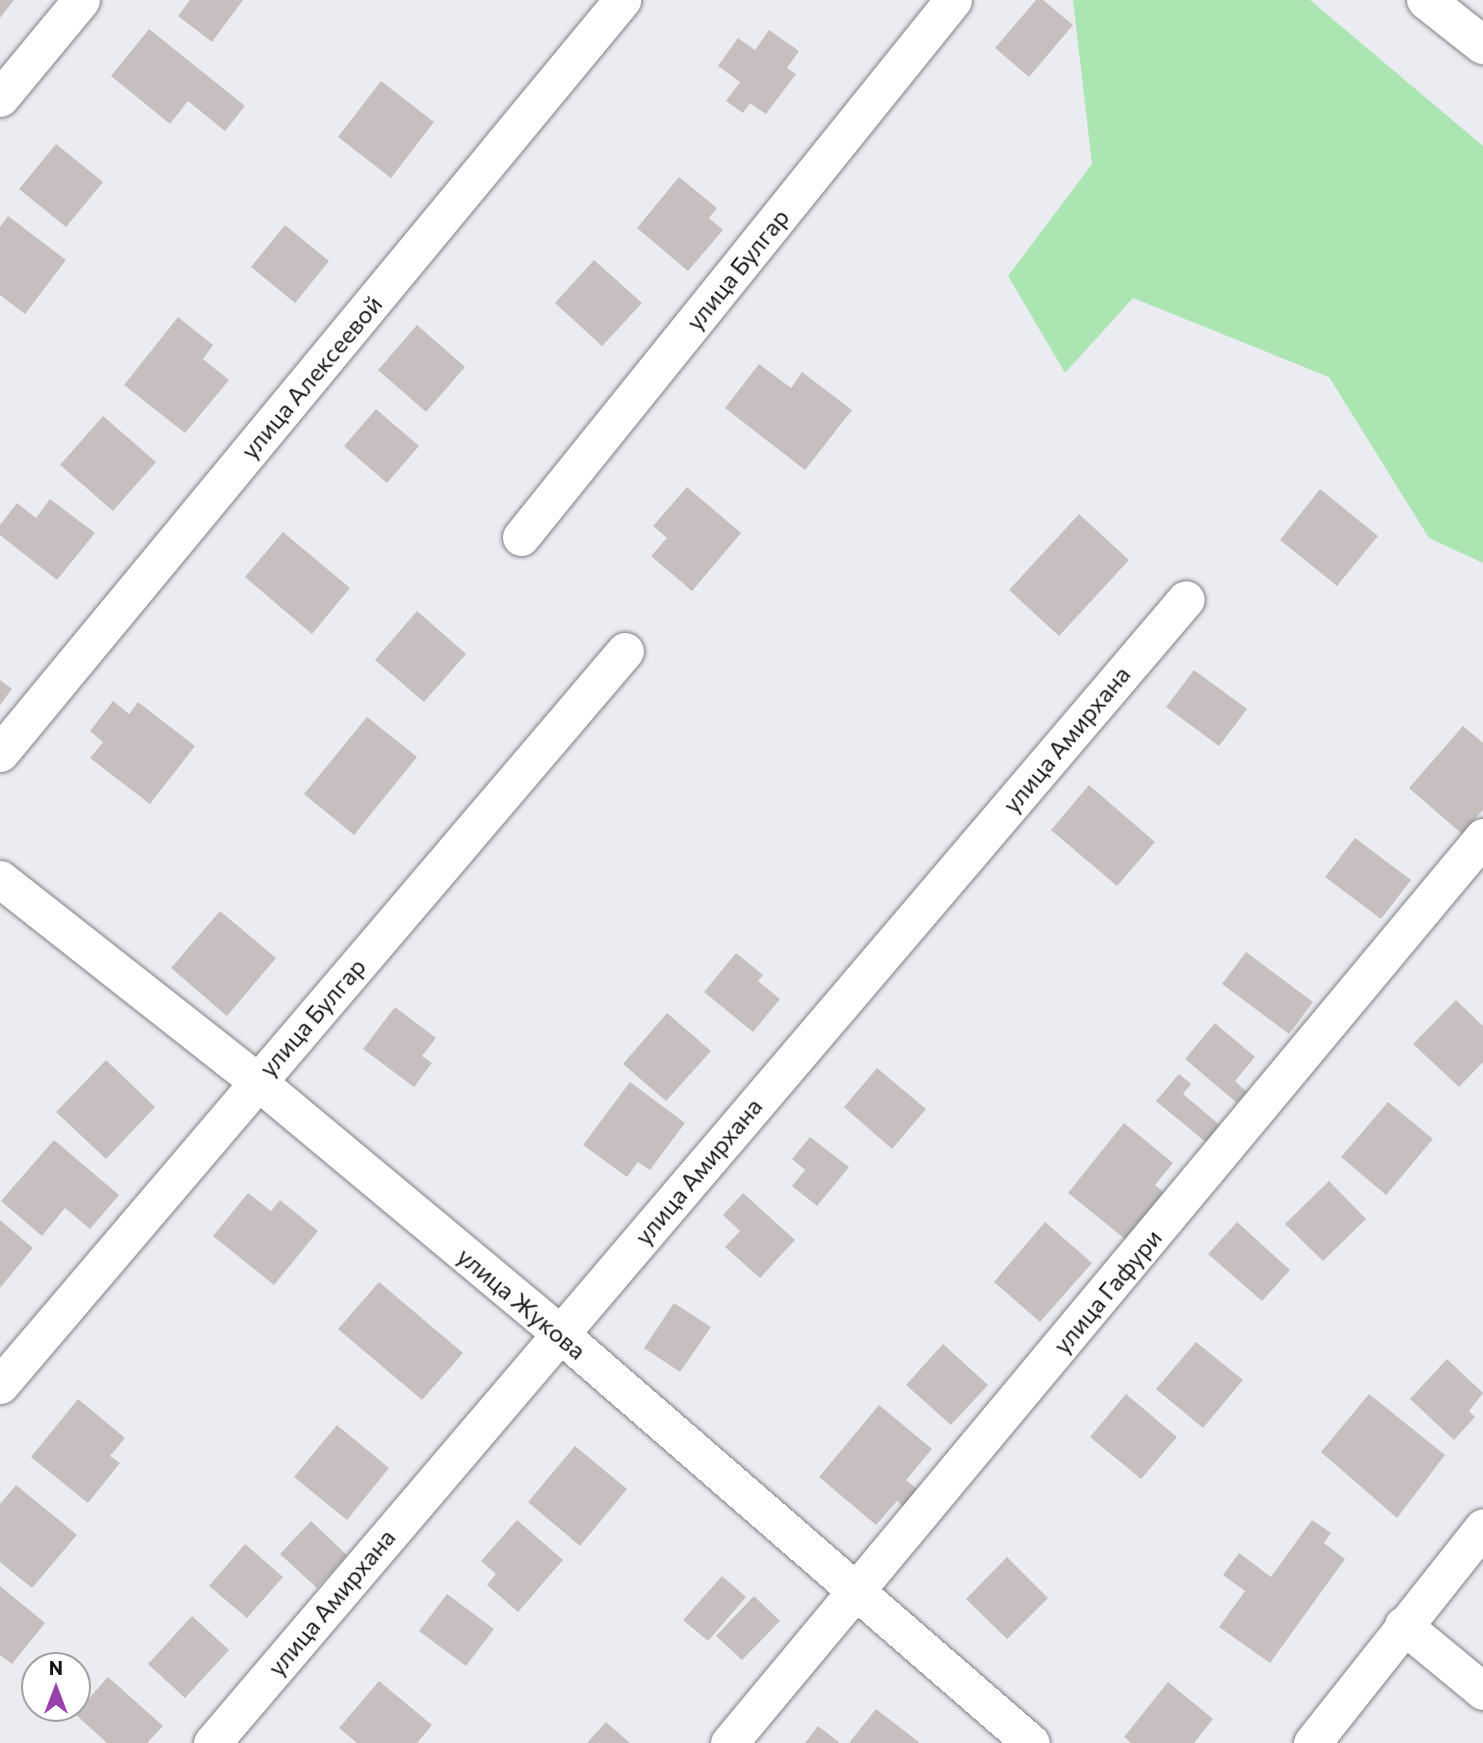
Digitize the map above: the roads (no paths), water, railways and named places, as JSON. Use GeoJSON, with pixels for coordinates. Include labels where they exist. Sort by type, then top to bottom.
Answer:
{"type":"FeatureCollection","features":[{"type":"Feature","properties":{"kind":"main road"},"geometry":{"type":"LineString","coordinates":[[1426,0],[1483,45]]}},
{"type":"Feature","properties":{"kind":"street"},"geometry":{"type":"LineString","coordinates":[[0,98],[81,0]]}},
{"type":"Feature","properties":{"kind":"street","name":"улица Алексеевой"},"geometry":{"type":"LineString","coordinates":[[0,753],[622,0]]}},
{"type":"Feature","properties":{"kind":"street","name":"улица Булгар"},"geometry":{"type":"LineString","coordinates":[[521,537],[953,0]]}},
{"type":"Feature","properties":{"kind":"street","name":"улица Амирхана"},"geometry":{"type":"LineString","coordinates":[[212,1743],[1186,599]]}},
{"type":"Feature","properties":{"kind":"street","name":"улица Булгар"},"geometry":{"type":"LineString","coordinates":[[0,1385],[625,651]]}},
{"type":"Feature","properties":{"kind":"street","name":"улица Гафури"},"geometry":{"type":"LineString","coordinates":[[729,1743],[1483,837]]}},
{"type":"Feature","properties":{"kind":"street","name":"улица Жукова"},"geometry":{"type":"LineString","coordinates":[[0,879],[257,1081],[559,1333],[855,1594],[1031,1743]]}},
{"type":"Feature","properties":{"kind":"street"},"geometry":{"type":"LineString","coordinates":[[1312,1743],[1483,1527]]}},
{"type":"Feature","properties":{"kind":"street"},"geometry":{"type":"LineString","coordinates":[[1403,1625],[1483,1691]]}}]}
